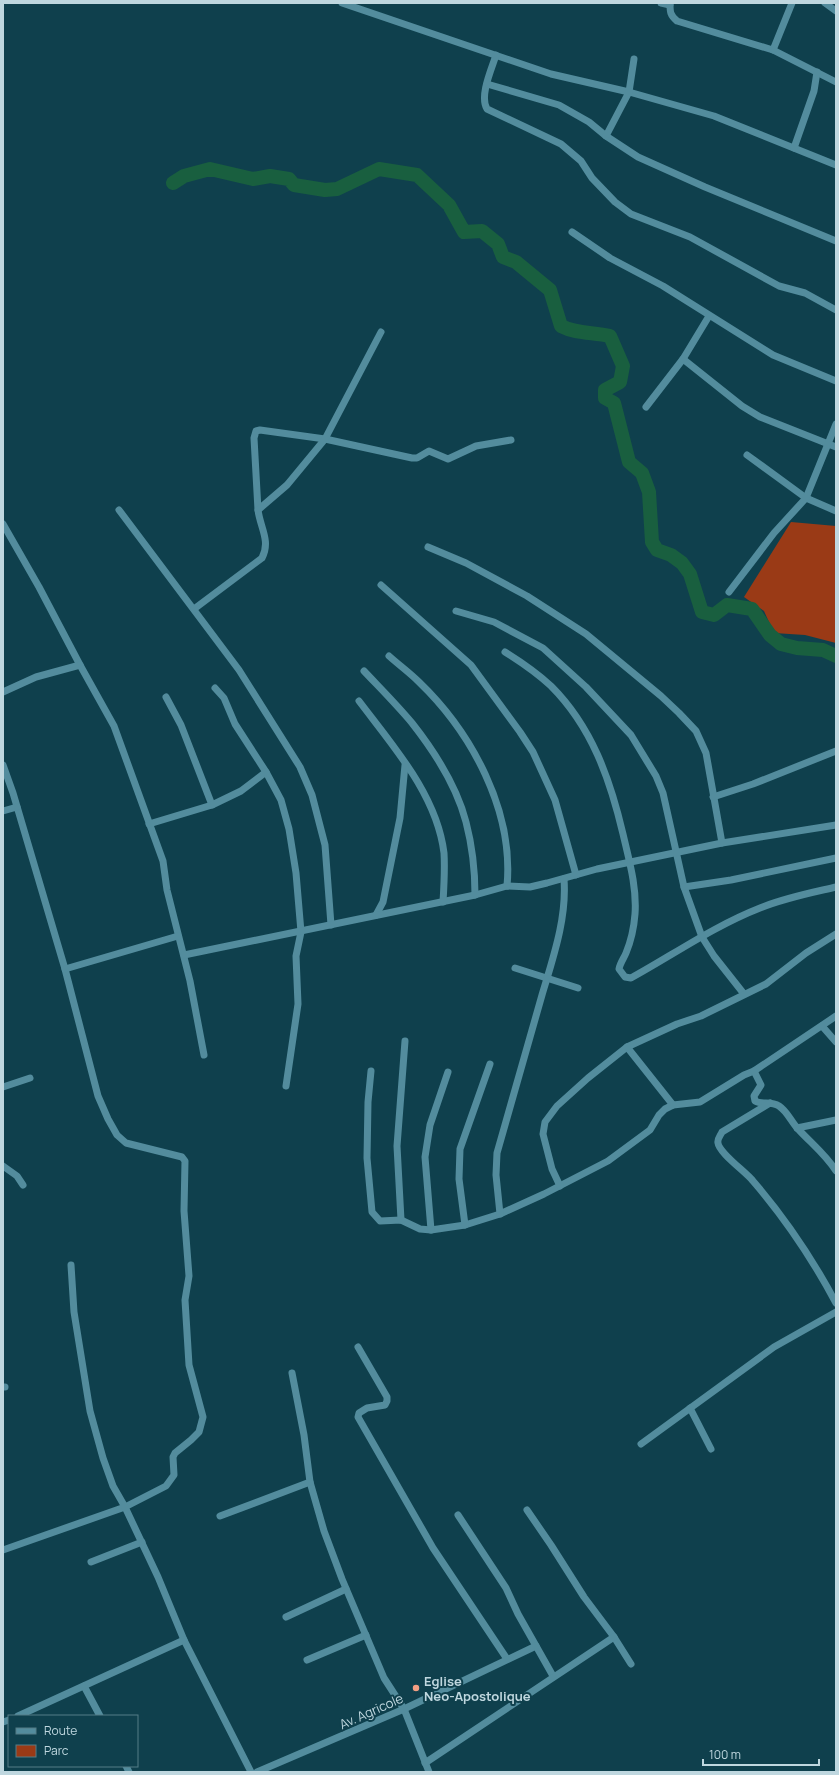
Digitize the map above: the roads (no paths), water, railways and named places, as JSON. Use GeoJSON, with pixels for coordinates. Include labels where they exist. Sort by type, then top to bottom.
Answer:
{"type":"FeatureCollection","features":[{"type":"Feature","properties":{"kind":"street"},"geometry":{"type":"LineString","coordinates":[[342,3],[551,74],[629,92],[714,116],[836,165]]}},
{"type":"Feature","properties":{"kind":"street"},"geometry":{"type":"LineString","coordinates":[[661,3],[670,4],[669,11],[677,21],[773,50],[836,82]]}},
{"type":"Feature","properties":{"kind":"street"},"geometry":{"type":"LineString","coordinates":[[773,50],[792,3]]}},
{"type":"Feature","properties":{"kind":"street"},"geometry":{"type":"LineString","coordinates":[[825,3],[836,11]]}},
{"type":"Feature","properties":{"kind":"street"},"geometry":{"type":"LineString","coordinates":[[496,55],[487,84],[484,100],[487,109],[562,144],[581,161],[592,178],[615,202],[630,214],[690,237],[779,286],[805,293],[836,310]]}},
{"type":"Feature","properties":{"kind":"street"},"geometry":{"type":"LineString","coordinates":[[606,136],[629,92],[634,59]]}},
{"type":"Feature","properties":{"kind":"street"},"geometry":{"type":"LineString","coordinates":[[794,148],[814,91],[817,72]]}},
{"type":"Feature","properties":{"kind":"street"},"geometry":{"type":"LineString","coordinates":[[487,84],[559,105],[589,122],[606,136],[638,157],[705,187],[836,241]]}},
{"type":"Feature","properties":{"kind":"street"},"geometry":{"type":"LineString","coordinates":[[572,232],[610,258],[663,286],[709,316],[745,335],[774,355],[836,381]]}},
{"type":"Feature","properties":{"kind":"street"},"geometry":{"type":"LineString","coordinates":[[646,407],[683,359],[709,316]]}},
{"type":"Feature","properties":{"kind":"street"},"geometry":{"type":"LineString","coordinates":[[258,510],[287,484],[326,440],[380,332]]}},
{"type":"Feature","properties":{"kind":"street"},"geometry":{"type":"LineString","coordinates":[[683,359],[742,406],[760,417],[836,447]]}},
{"type":"Feature","properties":{"kind":"street"},"geometry":{"type":"LineString","coordinates":[[729,592],[774,533],[806,498],[836,424]]}},
{"type":"Feature","properties":{"kind":"street"},"geometry":{"type":"LineString","coordinates":[[194,609],[262,558],[266,548],[266,541],[258,510],[254,438],[256,431],[264,430],[326,440],[412,458],[418,458],[429,451],[448,459],[476,446],[511,440]]}},
{"type":"Feature","properties":{"kind":"street"},"geometry":{"type":"LineString","coordinates":[[747,454],[806,498],[836,510]]}},
{"type":"Feature","properties":{"kind":"street"},"geometry":{"type":"LineString","coordinates":[[119,510],[239,670],[300,767],[312,795],[325,846],[331,925]]}},
{"type":"Feature","properties":{"kind":"street"},"geometry":{"type":"LineString","coordinates":[[3,524],[39,587],[114,726],[163,861],[167,890],[184,955],[204,1055]]}},
{"type":"Feature","properties":{"kind":"street"},"geometry":{"type":"LineString","coordinates":[[428,547],[466,563],[527,596],[586,634],[661,696],[696,731],[706,753],[722,843]]}},
{"type":"Feature","properties":{"kind":"street"},"geometry":{"type":"LineString","coordinates":[[382,585],[471,665],[534,752],[555,800],[576,875]]}},
{"type":"Feature","properties":{"kind":"street"},"geometry":{"type":"LineString","coordinates":[[456,611],[494,622],[543,648],[581,682],[631,735],[656,776],[663,793],[684,887],[702,936],[714,956],[744,994]]}},
{"type":"Feature","properties":{"kind":"street"},"geometry":{"type":"LineString","coordinates":[[505,652],[537,674],[551,686],[583,727],[598,755],[609,782],[630,862],[635,913],[633,928],[626,954],[619,969],[621,974],[625,977],[631,978],[702,936],[759,908],[793,897],[836,887]]}},
{"type":"Feature","properties":{"kind":"street"},"geometry":{"type":"LineString","coordinates":[[389,656],[419,682],[455,724],[486,776],[502,821],[509,864],[507,886]]}},
{"type":"Feature","properties":{"kind":"street"},"geometry":{"type":"LineString","coordinates":[[3,692],[36,677],[80,665]]}},
{"type":"Feature","properties":{"kind":"street"},"geometry":{"type":"LineString","coordinates":[[364,671],[412,723],[432,751],[454,789],[466,822],[475,876],[476,895]]}},
{"type":"Feature","properties":{"kind":"street"},"geometry":{"type":"LineString","coordinates":[[215,688],[224,698],[235,724],[266,772],[281,800],[289,829],[296,873],[301,932],[296,956],[298,1004],[286,1086]]}},
{"type":"Feature","properties":{"kind":"street"},"geometry":{"type":"LineString","coordinates":[[166,697],[181,725],[212,805]]}},
{"type":"Feature","properties":{"kind":"street"},"geometry":{"type":"LineString","coordinates":[[359,701],[405,764],[432,810],[444,853],[443,902]]}},
{"type":"Feature","properties":{"kind":"street"},"geometry":{"type":"LineString","coordinates":[[713,797],[766,779],[836,751]]}},
{"type":"Feature","properties":{"kind":"street"},"geometry":{"type":"LineString","coordinates":[[376,915],[383,902],[400,818],[405,764]]}},
{"type":"Feature","properties":{"kind":"street"},"geometry":{"type":"LineString","coordinates":[[3,765],[65,969],[98,1096],[117,1135],[132,1146],[182,1157],[185,1161],[184,1212],[189,1276],[185,1300],[190,1365],[203,1417],[199,1432],[175,1453],[173,1457],[174,1475],[166,1486],[125,1507],[3,1550]]}},
{"type":"Feature","properties":{"kind":"street"},"geometry":{"type":"LineString","coordinates":[[149,824],[212,805],[241,791],[266,772]]}},
{"type":"Feature","properties":{"kind":"street"},"geometry":{"type":"LineString","coordinates":[[3,811],[17,807]]}},
{"type":"Feature","properties":{"kind":"street"},"geometry":{"type":"LineString","coordinates":[[184,955],[476,895],[507,886],[530,886],[564,879],[630,862],[722,843],[836,825]]}},
{"type":"Feature","properties":{"kind":"street"},"geometry":{"type":"LineString","coordinates":[[684,887],[731,880],[836,858]]}},
{"type":"Feature","properties":{"kind":"street"},"geometry":{"type":"LineString","coordinates":[[500,1214],[496,1175],[497,1153],[547,979],[563,913],[565,894],[564,879]]}},
{"type":"Feature","properties":{"kind":"street"},"geometry":{"type":"LineString","coordinates":[[560,1186],[552,1170],[546,1150],[543,1134],[545,1122],[562,1102],[588,1078],[628,1047],[677,1024],[701,1016],[766,984],[806,953],[836,934]]}},
{"type":"Feature","properties":{"kind":"street"},"geometry":{"type":"LineString","coordinates":[[65,969],[178,936]]}},
{"type":"Feature","properties":{"kind":"street"},"geometry":{"type":"LineString","coordinates":[[515,968],[578,988]]}},
{"type":"Feature","properties":{"kind":"street"},"geometry":{"type":"LineString","coordinates":[[371,1071],[368,1102],[367,1158],[372,1212],[380,1220],[401,1220],[420,1230],[431,1230],[465,1224],[500,1214],[560,1186],[608,1161],[650,1130],[658,1115],[673,1106],[700,1102],[744,1075],[754,1071],[836,1016]]}},
{"type":"Feature","properties":{"kind":"street"},"geometry":{"type":"LineString","coordinates":[[822,1026],[836,1042]]}},
{"type":"Feature","properties":{"kind":"street"},"geometry":{"type":"LineString","coordinates":[[401,1220],[397,1146],[405,1041]]}},
{"type":"Feature","properties":{"kind":"street"},"geometry":{"type":"LineString","coordinates":[[628,1047],[673,1106]]}},
{"type":"Feature","properties":{"kind":"street"},"geometry":{"type":"LineString","coordinates":[[465,1224],[459,1180],[460,1149],[490,1064]]}},
{"type":"Feature","properties":{"kind":"street"},"geometry":{"type":"LineString","coordinates":[[754,1071],[761,1085],[754,1099],[758,1102],[770,1103],[780,1107],[797,1128],[822,1151],[836,1171]]}},
{"type":"Feature","properties":{"kind":"street"},"geometry":{"type":"LineString","coordinates":[[431,1230],[427,1189],[426,1150],[430,1125],[448,1072]]}},
{"type":"Feature","properties":{"kind":"street"},"geometry":{"type":"LineString","coordinates":[[3,1087],[30,1078]]}},
{"type":"Feature","properties":{"kind":"street"},"geometry":{"type":"LineString","coordinates":[[770,1103],[722,1132],[718,1137],[718,1143],[722,1150],[746,1172],[768,1198],[799,1241],[836,1302]]}},
{"type":"Feature","properties":{"kind":"street"},"geometry":{"type":"LineString","coordinates":[[797,1128],[836,1120]]}},
{"type":"Feature","properties":{"kind":"street"},"geometry":{"type":"LineString","coordinates":[[3,1166],[17,1176],[23,1185]]}},
{"type":"Feature","properties":{"kind":"street"},"geometry":{"type":"LineString","coordinates":[[71,1265],[74,1312],[90,1411],[103,1458],[113,1486],[142,1542],[184,1640],[251,1772]]}},
{"type":"Feature","properties":{"kind":"street"},"geometry":{"type":"LineString","coordinates":[[641,1444],[788,1338],[836,1312]]}},
{"type":"Feature","properties":{"kind":"street"},"geometry":{"type":"LineString","coordinates":[[358,1347],[387,1397],[387,1401],[385,1406],[367,1408],[359,1413],[358,1417],[433,1548],[507,1659]]}},
{"type":"Feature","properties":{"kind":"street"},"geometry":{"type":"LineString","coordinates":[[292,1373],[304,1435],[310,1482],[324,1531],[346,1589],[384,1678],[404,1709],[430,1772]]}},
{"type":"Feature","properties":{"kind":"street"},"geometry":{"type":"LineString","coordinates":[[690,1408],[711,1449]]}},
{"type":"Feature","properties":{"kind":"street"},"geometry":{"type":"LineString","coordinates":[[220,1516],[310,1482]]}},
{"type":"Feature","properties":{"kind":"street"},"geometry":{"type":"LineString","coordinates":[[527,1510],[552,1544],[591,1607],[614,1637],[631,1664]]}},
{"type":"Feature","properties":{"kind":"street"},"geometry":{"type":"LineString","coordinates":[[458,1515],[506,1588],[536,1646],[554,1676]]}},
{"type":"Feature","properties":{"kind":"street"},"geometry":{"type":"LineString","coordinates":[[91,1562],[142,1542]]}},
{"type":"Feature","properties":{"kind":"street"},"geometry":{"type":"LineString","coordinates":[[286,1618],[346,1589]]}},
{"type":"Feature","properties":{"kind":"street"},"geometry":{"type":"LineString","coordinates":[[306,1660],[366,1636]]}},
{"type":"Feature","properties":{"kind":"street"},"geometry":{"type":"LineString","coordinates":[[425,1763],[614,1637]]}},
{"type":"Feature","properties":{"kind":"street"},"geometry":{"type":"LineString","coordinates":[[20,1715],[184,1640]]}},
{"type":"Feature","properties":{"kind":"street","name":"Av. Agricole"},"geometry":{"type":"LineString","coordinates":[[257,1772],[404,1709],[536,1646]]}},
{"type":"Feature","properties":{"kind":"street"},"geometry":{"type":"LineString","coordinates":[[84,1686],[99,1715]]}},
{"type":"Feature","properties":{"kind":"waterway"},"geometry":{"type":"LineString","coordinates":[[173,183],[184,176],[210,169],[253,179],[270,176],[289,179],[294,185],[325,190],[337,189],[379,169],[417,175],[449,205],[464,232],[482,231],[498,244],[503,257],[516,262],[550,290],[561,326],[579,332],[610,336],[623,366],[620,382],[605,390],[605,398],[614,403],[629,462],[642,473],[649,492],[652,542],[657,550],[671,555],[682,563],[690,574],[702,612],[714,615],[727,605],[752,609],[770,635],[781,644],[797,648],[823,650],[836,656]]}},
{"type":"Feature","properties":{"kind":"place","name":"Eglise Neo-Apostolique"},"geometry":{"type":"Point","coordinates":[416,1688]}}]}
